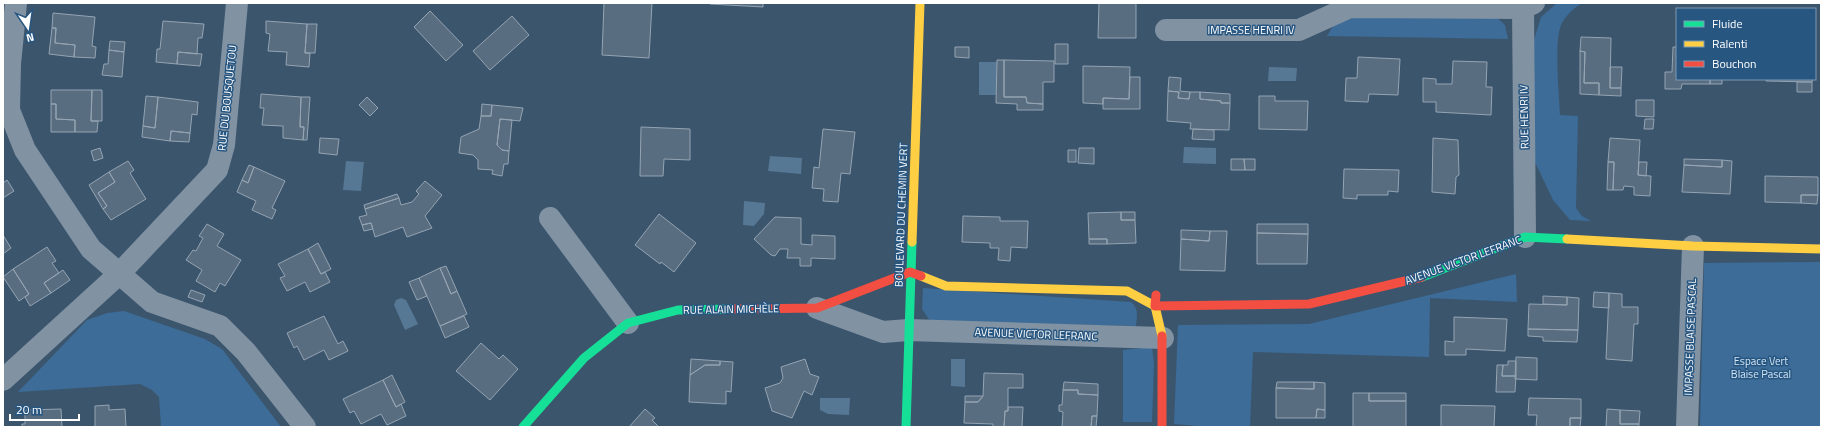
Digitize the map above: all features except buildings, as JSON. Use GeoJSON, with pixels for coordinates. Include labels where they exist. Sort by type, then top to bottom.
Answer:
{"type":"FeatureCollection","features":[{"type":"Feature","properties":{"kind":"street"},"geometry":{"type":"LineString","coordinates":[[16,3],[10,64],[9,110],[25,150],[82,236],[91,249],[152,302],[220,326],[246,352],[305,427]]}},
{"type":"Feature","properties":{"kind":"street","name":"RUE DU BOUSQUETOU"},"geometry":{"type":"LineString","coordinates":[[3,380],[119,274],[217,170],[224,145],[237,3]]}},
{"type":"Feature","properties":{"kind":"street","name":"BOULEVARD DU CHEMIN VERT"},"geometry":{"type":"LineString","coordinates":[[906,427],[908,330],[920,3]]}},
{"type":"Feature","properties":{"kind":"street","name":"IMPASSE HENRI IV"},"geometry":{"type":"LineString","coordinates":[[1166,30],[1299,30],[1350,7],[1529,6]]}},
{"type":"Feature","properties":{"kind":"street","name":"RUE HENRI IV"},"geometry":{"type":"LineString","coordinates":[[1525,237],[1529,6]]}},
{"type":"Feature","properties":{"kind":"street"},"geometry":{"type":"LineString","coordinates":[[550,218],[628,323]]}},
{"type":"Feature","properties":{"kind":"street","name":"AVENUE VICTOR LEFRANC"},"geometry":{"type":"LineString","coordinates":[[910,272],[946,286],[1127,291],[1155,306],[1309,304],[1421,277],[1525,237],[1693,246],[1821,249]]}},
{"type":"Feature","properties":{"kind":"street","name":"IMPASSE BLAISE PASCAL"},"geometry":{"type":"LineString","coordinates":[[1687,427],[1693,246]]}},
{"type":"Feature","properties":{"kind":"street","name":"RUE ALAIN MICHÈLE"},"geometry":{"type":"LineString","coordinates":[[523,427],[584,358],[628,323],[678,310],[817,308],[910,272]]}},
{"type":"Feature","properties":{"kind":"street"},"geometry":{"type":"LineString","coordinates":[[1156,295],[1155,306],[1163,338],[1162,427]]}},
{"type":"Feature","properties":{"kind":"street","name":"RUE ALAIN MICHÈLE"},"geometry":{"type":"LineString","coordinates":[[817,308],[883,332],[908,330]]}},
{"type":"Feature","properties":{"kind":"street","name":"AVENUE VICTOR LEFRANC"},"geometry":{"type":"LineString","coordinates":[[908,330],[1163,338]]}},
{"type":"Feature","properties":{"kind":"green space"},"geometry":{"type":"Polygon","coordinates":[[[1557,3],[1582,3],[1570,12],[1561,25],[1557,56],[1558,82],[1560,115],[1578,116],[1576,208],[1582,216],[1591,221],[1570,220],[1553,200],[1533,158],[1533,43],[1541,17],[1557,3]]]}},
{"type":"Feature","properties":{"kind":"green space"},"geometry":{"type":"Polygon","coordinates":[[[1365,15],[1495,16],[1505,25],[1508,39],[1327,36],[1335,23],[1365,15]]]}},
{"type":"Feature","properties":{"kind":"green space","name":"Espace Vert Blaise Pascal"},"geometry":{"type":"Polygon","coordinates":[[[1821,262],[1821,427],[1700,427],[1704,263],[1821,262]]]}},
{"type":"Feature","properties":{"kind":"green space"},"geometry":{"type":"Polygon","coordinates":[[[1516,274],[1517,302],[1430,298],[1429,357],[1253,352],[1250,427],[1210,427],[1174,424],[1178,325],[1309,324],[1516,274]]]}},
{"type":"Feature","properties":{"kind":"green space"},"geometry":{"type":"Polygon","coordinates":[[[923,288],[1131,302],[1136,310],[1136,326],[930,321],[922,309],[923,288]]]}},
{"type":"Feature","properties":{"kind":"green space"},"geometry":{"type":"Polygon","coordinates":[[[124,311],[205,339],[222,349],[281,427],[161,427],[159,397],[152,390],[140,384],[18,392],[87,320],[107,313],[124,311]]]}},
{"type":"Feature","properties":{"kind":"green space"},"geometry":{"type":"Polygon","coordinates":[[[1152,347],[1154,364],[1152,422],[1123,422],[1123,350],[1152,347]]]}},
{"type":"Feature","properties":{"kind":"shaded area"},"geometry":{"type":"Polygon","coordinates":[[[979,62],[997,62],[996,95],[979,95],[979,62]]]}},
{"type":"Feature","properties":{"kind":"shaded area"},"geometry":{"type":"Polygon","coordinates":[[[1269,67],[1297,68],[1296,81],[1268,81],[1269,67]]]}},
{"type":"Feature","properties":{"kind":"shaded area"},"geometry":{"type":"Polygon","coordinates":[[[1184,147],[1216,148],[1216,164],[1183,163],[1184,147]]]}},
{"type":"Feature","properties":{"kind":"shaded area"},"geometry":{"type":"Polygon","coordinates":[[[770,156],[802,158],[801,174],[768,171],[770,156]]]}},
{"type":"Feature","properties":{"kind":"shaded area"},"geometry":{"type":"Polygon","coordinates":[[[346,161],[364,162],[361,191],[343,190],[346,161]]]}},
{"type":"Feature","properties":{"kind":"shaded area"},"geometry":{"type":"Polygon","coordinates":[[[744,201],[765,203],[764,214],[754,226],[743,225],[744,201]]]}},
{"type":"Feature","properties":{"kind":"shaded area"},"geometry":{"type":"Polygon","coordinates":[[[401,298],[406,300],[418,324],[405,330],[394,305],[396,300],[401,298]]]}},
{"type":"Feature","properties":{"kind":"shaded area"},"geometry":{"type":"Polygon","coordinates":[[[951,359],[965,359],[965,387],[951,386],[951,359]]]}},
{"type":"Feature","properties":{"kind":"shaded area"},"geometry":{"type":"Polygon","coordinates":[[[820,398],[850,398],[849,415],[828,414],[820,410],[820,398]]]}},
{"type":"Feature","properties":{"kind":"traffic: fast"},"geometry":{"type":"LineString","coordinates":[[1422,277],[1525,237],[1567,239]]}},
{"type":"Feature","properties":{"kind":"traffic: fast"},"geometry":{"type":"LineString","coordinates":[[906,427],[912,242]]}},
{"type":"Feature","properties":{"kind":"traffic: fast"},"geometry":{"type":"LineString","coordinates":[[523,427],[584,358],[628,323],[678,310],[733,309]]}},
{"type":"Feature","properties":{"kind":"traffic: slow"},"geometry":{"type":"LineString","coordinates":[[912,242],[920,3]]}},
{"type":"Feature","properties":{"kind":"traffic: slow"},"geometry":{"type":"LineString","coordinates":[[1567,239],[1693,246],[1821,249]]}},
{"type":"Feature","properties":{"kind":"traffic: slow"},"geometry":{"type":"LineString","coordinates":[[921,276],[946,286],[1127,291],[1155,306],[1162,336]]}},
{"type":"Feature","properties":{"kind":"traffic: jam"},"geometry":{"type":"LineString","coordinates":[[733,309],[817,308],[910,272],[921,276]]}},
{"type":"Feature","properties":{"kind":"traffic: jam"},"geometry":{"type":"LineString","coordinates":[[1156,295],[1155,306],[1309,304],[1422,277]]}},
{"type":"Feature","properties":{"kind":"traffic: jam"},"geometry":{"type":"LineString","coordinates":[[1162,336],[1162,427]]}}]}
